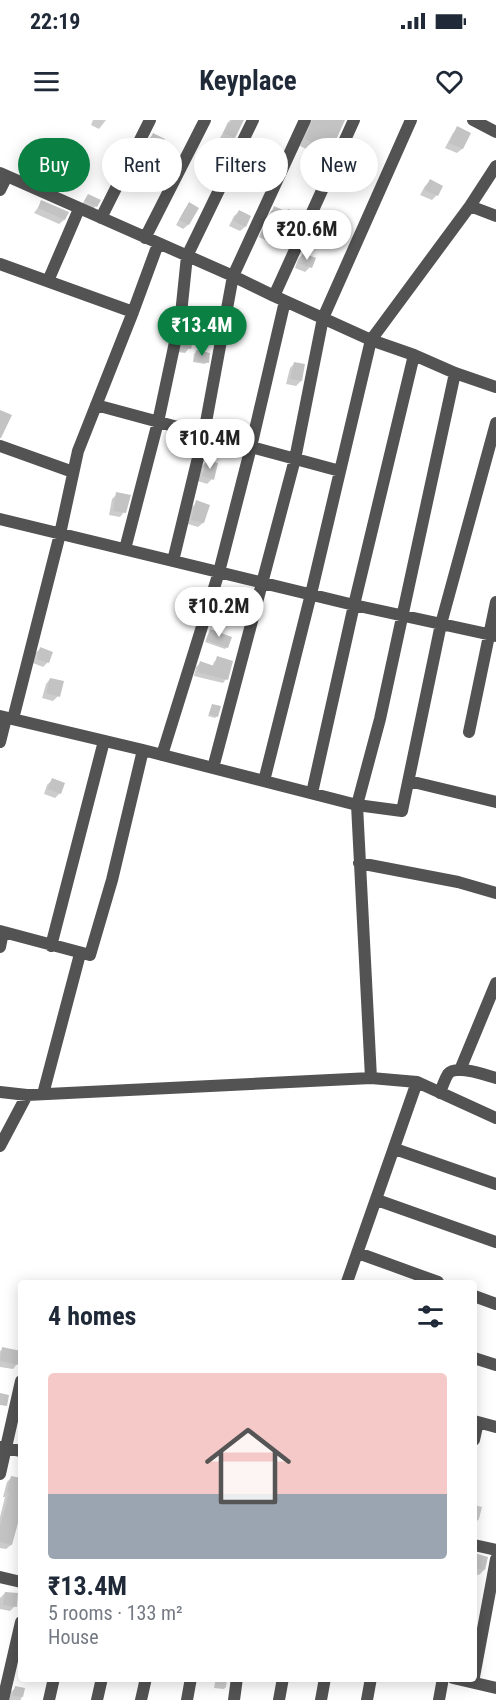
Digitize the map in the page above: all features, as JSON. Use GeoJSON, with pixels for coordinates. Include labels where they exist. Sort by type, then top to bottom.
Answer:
{"type":"FeatureCollection","features":[{"type":"Feature","properties":{"kind":"street"},"geometry":{"type":"LineString","coordinates":[[101,218],[150,120]]}},
{"type":"Feature","properties":{"kind":"street"},"geometry":{"type":"LineString","coordinates":[[145,238],[205,120]]}},
{"type":"Feature","properties":{"kind":"street"},"geometry":{"type":"LineString","coordinates":[[125,549],[159,422],[181,314],[187,256],[253,120]]}},
{"type":"Feature","properties":{"kind":"street"},"geometry":{"type":"LineString","coordinates":[[173,561],[204,433],[232,276],[305,120]]}},
{"type":"Feature","properties":{"kind":"street"},"geometry":{"type":"LineString","coordinates":[[162,755],[219,572],[251,447],[280,299],[354,120]]}},
{"type":"Feature","properties":{"kind":"street"},"geometry":{"type":"LineString","coordinates":[[213,768],[295,459],[323,318],[411,120]]}},
{"type":"Feature","properties":{"kind":"street"},"geometry":{"type":"LineString","coordinates":[[479,121],[496,132]]}},
{"type":"Feature","properties":{"kind":"street"},"geometry":{"type":"LineString","coordinates":[[264,781],[371,340],[470,206],[496,166]]}},
{"type":"Feature","properties":{"kind":"street"},"geometry":{"type":"LineString","coordinates":[[0,190],[4,175],[371,340],[496,387]]}},
{"type":"Feature","properties":{"kind":"street"},"geometry":{"type":"LineString","coordinates":[[470,206],[496,216]]}},
{"type":"Feature","properties":{"kind":"street"},"geometry":{"type":"LineString","coordinates":[[48,281],[80,209]]}},
{"type":"Feature","properties":{"kind":"street"},"geometry":{"type":"LineString","coordinates":[[0,742],[60,534],[78,451],[158,244]]}},
{"type":"Feature","properties":{"kind":"street"},"geometry":{"type":"LineString","coordinates":[[1,266],[133,312]]}},
{"type":"Feature","properties":{"kind":"street"},"geometry":{"type":"LineString","coordinates":[[312,793],[354,604],[414,355]]}},
{"type":"Feature","properties":{"kind":"street"},"geometry":{"type":"LineString","coordinates":[[371,1078],[357,805],[380,719],[455,373]]}},
{"type":"Feature","properties":{"kind":"street"},"geometry":{"type":"LineString","coordinates":[[96,405],[340,471]]}},
{"type":"Feature","properties":{"kind":"street"},"geometry":{"type":"LineString","coordinates":[[7,718],[357,805],[402,811],[441,624],[496,423]]}},
{"type":"Feature","properties":{"kind":"street"},"geometry":{"type":"LineString","coordinates":[[0,446],[73,472]]}},
{"type":"Feature","properties":{"kind":"street"},"geometry":{"type":"LineString","coordinates":[[0,519],[492,635]]}},
{"type":"Feature","properties":{"kind":"street"},"geometry":{"type":"LineString","coordinates":[[469,732],[492,635],[496,602]]}},
{"type":"Feature","properties":{"kind":"street"},"geometry":{"type":"LineString","coordinates":[[51,946],[104,741]]}},
{"type":"Feature","properties":{"kind":"street"},"geometry":{"type":"LineString","coordinates":[[0,947],[2,932],[90,955],[112,880],[143,750]]}},
{"type":"Feature","properties":{"kind":"street"},"geometry":{"type":"LineString","coordinates":[[409,781],[496,802]]}},
{"type":"Feature","properties":{"kind":"street"},"geometry":{"type":"LineString","coordinates":[[359,863],[458,882],[496,893]]}},
{"type":"Feature","properties":{"kind":"street"},"geometry":{"type":"LineString","coordinates":[[43,1094],[80,954]]}},
{"type":"Feature","properties":{"kind":"street"},"geometry":{"type":"LineString","coordinates":[[460,1070],[496,983]]}},
{"type":"Feature","properties":{"kind":"street"},"geometry":{"type":"LineString","coordinates":[[440,1093],[453,1070],[496,1078]]}},
{"type":"Feature","properties":{"kind":"street"},"geometry":{"type":"LineString","coordinates":[[0,1092],[27,1095],[371,1078],[417,1082],[496,1118]]}},
{"type":"Feature","properties":{"kind":"street"},"geometry":{"type":"LineString","coordinates":[[348,1280],[417,1082]]}},
{"type":"Feature","properties":{"kind":"street"},"geometry":{"type":"LineString","coordinates":[[0,1146],[27,1095]]}},
{"type":"Feature","properties":{"kind":"street"},"geometry":{"type":"LineString","coordinates":[[395,1149],[496,1184]]}},
{"type":"Feature","properties":{"kind":"street"},"geometry":{"type":"LineString","coordinates":[[377,1200],[496,1242]]}},
{"type":"Feature","properties":{"kind":"street"},"geometry":{"type":"LineString","coordinates":[[358,1253],[432,1280]]}},
{"type":"Feature","properties":{"kind":"street"},"geometry":{"type":"LineString","coordinates":[[477,1297],[496,1304]]}},
{"type":"Feature","properties":{"kind":"street"},"geometry":{"type":"LineString","coordinates":[[477,1359],[496,1365]]}},
{"type":"Feature","properties":{"kind":"street"},"geometry":{"type":"LineString","coordinates":[[0,1474],[2,1447],[18,1392]]}},
{"type":"Feature","properties":{"kind":"street"},"geometry":{"type":"LineString","coordinates":[[477,1421],[496,1427]]}},
{"type":"Feature","properties":{"kind":"street"},"geometry":{"type":"LineString","coordinates":[[2,1447],[18,1450]]}},
{"type":"Feature","properties":{"kind":"street"},"geometry":{"type":"LineString","coordinates":[[477,1546],[496,1550]]}},
{"type":"Feature","properties":{"kind":"street"},"geometry":{"type":"LineString","coordinates":[[477,1663],[496,1559]]}},
{"type":"Feature","properties":{"kind":"street"},"geometry":{"type":"LineString","coordinates":[[0,1577],[18,1581]]}},
{"type":"Feature","properties":{"kind":"street"},"geometry":{"type":"LineString","coordinates":[[3,1700],[18,1635]]}},
{"type":"Feature","properties":{"kind":"street"},"geometry":{"type":"LineString","coordinates":[[477,1680],[496,1688]]}},
{"type":"Feature","properties":{"kind":"street"},"geometry":{"type":"LineString","coordinates":[[50,1700],[53,1682]]}},
{"type":"Feature","properties":{"kind":"street"},"geometry":{"type":"LineString","coordinates":[[97,1700],[101,1682]]}},
{"type":"Feature","properties":{"kind":"street"},"geometry":{"type":"LineString","coordinates":[[141,1700],[145,1682]]}},
{"type":"Feature","properties":{"kind":"street"},"geometry":{"type":"LineString","coordinates":[[187,1700],[190,1682]]}},
{"type":"Feature","properties":{"kind":"street"},"geometry":{"type":"LineString","coordinates":[[234,1700],[236,1682]]}},
{"type":"Feature","properties":{"kind":"street"},"geometry":{"type":"LineString","coordinates":[[279,1700],[282,1682]]}},
{"type":"Feature","properties":{"kind":"street"},"geometry":{"type":"LineString","coordinates":[[321,1700],[324,1682]]}},
{"type":"Feature","properties":{"kind":"street"},"geometry":{"type":"LineString","coordinates":[[367,1700],[370,1682]]}},
{"type":"Feature","properties":{"kind":"street"},"geometry":{"type":"LineString","coordinates":[[439,1700],[442,1682]]}},
{"type":"Feature","properties":{"kind":"building"},"geometry":{"type":"Polygon","coordinates":[[[232,120],[244,120],[235,138],[223,133],[228,122],[232,120]]]}},
{"type":"Feature","properties":{"kind":"building"},"geometry":{"type":"Polygon","coordinates":[[[313,120],[345,120],[337,138],[305,138],[313,120]]]}},
{"type":"Feature","properties":{"kind":"building"},"geometry":{"type":"Polygon","coordinates":[[[457,126],[471,133],[463,149],[449,143],[457,126]]]}},
{"type":"Feature","properties":{"kind":"building"},"geometry":{"type":"Polygon","coordinates":[[[153,133],[163,138],[150,138],[153,133]]]}},
{"type":"Feature","properties":{"kind":"building"},"geometry":{"type":"Polygon","coordinates":[[[430,179],[443,186],[438,196],[424,190],[430,179]]]}},
{"type":"Feature","properties":{"kind":"building"},"geometry":{"type":"Polygon","coordinates":[[[88,194],[101,200],[97,207],[84,201],[88,194]]]}},
{"type":"Feature","properties":{"kind":"building"},"geometry":{"type":"Polygon","coordinates":[[[41,200],[69,212],[65,220],[38,208],[41,200]]]}},
{"type":"Feature","properties":{"kind":"building"},"geometry":{"type":"Polygon","coordinates":[[[189,202],[199,208],[189,225],[179,220],[189,202]]]}},
{"type":"Feature","properties":{"kind":"building"},"geometry":{"type":"Polygon","coordinates":[[[274,206],[287,212],[288,209],[299,213],[284,244],[262,234],[274,206]]]}},
{"type":"Feature","properties":{"kind":"building"},"geometry":{"type":"Polygon","coordinates":[[[239,210],[251,216],[246,227],[233,221],[239,210]]]}},
{"type":"Feature","properties":{"kind":"building"},"geometry":{"type":"Polygon","coordinates":[[[303,253],[316,258],[312,268],[298,263],[303,253]]]}},
{"type":"Feature","properties":{"kind":"building"},"geometry":{"type":"Polygon","coordinates":[[[186,331],[195,333],[191,349],[182,347],[186,331]]]}},
{"type":"Feature","properties":{"kind":"building"},"geometry":{"type":"Polygon","coordinates":[[[196,350],[210,353],[209,363],[194,361],[196,350]]]}},
{"type":"Feature","properties":{"kind":"building"},"geometry":{"type":"Polygon","coordinates":[[[294,362],[305,364],[302,381],[290,379],[294,362]]]}},
{"type":"Feature","properties":{"kind":"building"},"geometry":{"type":"Polygon","coordinates":[[[0,410],[12,415],[1,438],[0,438],[0,410]]]}},
{"type":"Feature","properties":{"kind":"building"},"geometry":{"type":"Polygon","coordinates":[[[206,460],[218,463],[214,480],[202,476],[206,460]]]}},
{"type":"Feature","properties":{"kind":"building"},"geometry":{"type":"Polygon","coordinates":[[[116,492],[131,495],[126,513],[113,511],[116,492]]]}},
{"type":"Feature","properties":{"kind":"building"},"geometry":{"type":"Polygon","coordinates":[[[196,500],[210,505],[204,523],[191,520],[196,500]]]}},
{"type":"Feature","properties":{"kind":"building"},"geometry":{"type":"Polygon","coordinates":[[[210,629],[232,637],[228,648],[206,640],[210,629]]]}},
{"type":"Feature","properties":{"kind":"building"},"geometry":{"type":"Polygon","coordinates":[[[40,647],[53,652],[49,663],[37,659],[40,647]]]}},
{"type":"Feature","properties":{"kind":"building"},"geometry":{"type":"Polygon","coordinates":[[[217,656],[233,661],[228,680],[197,672],[200,661],[214,666],[217,656]]]}},
{"type":"Feature","properties":{"kind":"building"},"geometry":{"type":"Polygon","coordinates":[[[50,678],[64,681],[60,697],[46,693],[50,678]]]}},
{"type":"Feature","properties":{"kind":"building"},"geometry":{"type":"Polygon","coordinates":[[[212,704],[221,706],[218,717],[209,714],[212,704]]]}},
{"type":"Feature","properties":{"kind":"building"},"geometry":{"type":"Polygon","coordinates":[[[52,778],[65,783],[61,794],[48,789],[52,778]]]}},
{"type":"Feature","properties":{"kind":"building"},"geometry":{"type":"Polygon","coordinates":[[[2,1347],[18,1350],[18,1365],[0,1361],[2,1347]]]}},
{"type":"Feature","properties":{"kind":"building"},"geometry":{"type":"Polygon","coordinates":[[[0,1393],[9,1395],[7,1406],[0,1405],[0,1393]]]}},
{"type":"Feature","properties":{"kind":"building"},"geometry":{"type":"Polygon","coordinates":[[[11,1476],[18,1477],[18,1523],[12,1545],[0,1542],[0,1526],[9,1493],[7,1492],[11,1476]]]}},
{"type":"Feature","properties":{"kind":"building"},"geometry":{"type":"Polygon","coordinates":[[[477,1554],[488,1557],[485,1570],[477,1569],[477,1554]]]}},
{"type":"Feature","properties":{"kind":"building"},"geometry":{"type":"Polygon","coordinates":[[[5,1592],[18,1593],[17,1607],[3,1605],[5,1592]]]}},
{"type":"Feature","properties":{"kind":"building"},"geometry":{"type":"Polygon","coordinates":[[[15,1686],[25,1688],[23,1697],[12,1696],[15,1686]]]}}]}
